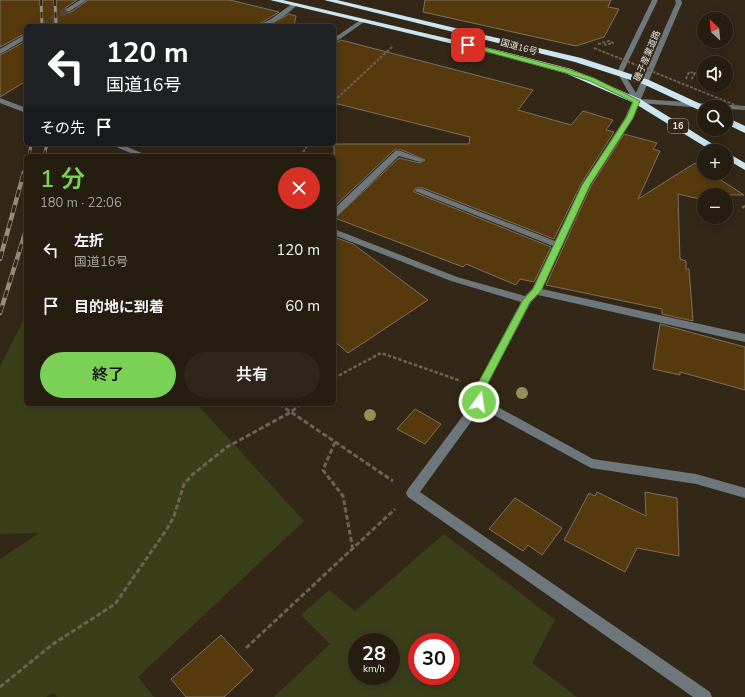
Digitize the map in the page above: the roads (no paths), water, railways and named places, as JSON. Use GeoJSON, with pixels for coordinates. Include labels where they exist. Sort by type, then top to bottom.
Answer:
{"type":"FeatureCollection","features":[{"type":"Feature","properties":{"kind":"highway","name":"国道16号"},"geometry":{"type":"LineString","coordinates":[[274,0],[497,52],[568,71],[592,80],[637,101],[708,144]]}},
{"type":"Feature","properties":{"kind":"highway","name":"国道16号"},"geometry":{"type":"LineString","coordinates":[[328,0],[498,40],[620,72],[646,82],[697,106]]}},
{"type":"Feature","properties":{"kind":"highway"},"geometry":{"type":"LineString","coordinates":[[733,124],[745,130]]}},
{"type":"Feature","properties":{"kind":"highway"},"geometry":{"type":"LineString","coordinates":[[733,159],[745,167]]}},
{"type":"Feature","properties":{"kind":"street"},"geometry":{"type":"LineString","coordinates":[[68,10],[84,0]]}},
{"type":"Feature","properties":{"kind":"street","name":"磯子産業道路"},"geometry":{"type":"LineString","coordinates":[[637,101],[620,72],[655,0]]}},
{"type":"Feature","properties":{"kind":"street","name":"磯子産業道路"},"geometry":{"type":"LineString","coordinates":[[637,101],[679,3],[678,0]]}},
{"type":"Feature","properties":{"kind":"street"},"geometry":{"type":"LineString","coordinates":[[264,24],[273,20],[294,5]]}},
{"type":"Feature","properties":{"kind":"street"},"geometry":{"type":"LineString","coordinates":[[336,40],[364,20]]}},
{"type":"Feature","properties":{"kind":"street"},"geometry":{"type":"LineString","coordinates":[[0,52],[24,37]]}},
{"type":"Feature","properties":{"kind":"street"},"geometry":{"type":"LineString","coordinates":[[0,100],[24,110]]}},
{"type":"Feature","properties":{"kind":"street"},"geometry":{"type":"LineString","coordinates":[[697,107],[637,101],[629,118],[586,185],[536,291],[527,300],[481,387],[479,402],[412,493],[705,697]]}},
{"type":"Feature","properties":{"kind":"street"},"geometry":{"type":"LineString","coordinates":[[733,108],[745,109]]}},
{"type":"Feature","properties":{"kind":"street"},"geometry":{"type":"LineString","coordinates":[[118,146],[140,154]]}},
{"type":"Feature","properties":{"kind":"street"},"geometry":{"type":"LineString","coordinates":[[336,212],[398,153],[420,160]]}},
{"type":"Feature","properties":{"kind":"street"},"geometry":{"type":"LineString","coordinates":[[420,191],[558,245]]}},
{"type":"Feature","properties":{"kind":"street"},"geometry":{"type":"LineString","coordinates":[[336,233],[454,279],[527,300]]}},
{"type":"Feature","properties":{"kind":"street"},"geometry":{"type":"LineString","coordinates":[[536,291],[745,338]]}},
{"type":"Feature","properties":{"kind":"street"},"geometry":{"type":"LineString","coordinates":[[479,402],[591,463],[696,480],[745,493]]}},
{"type":"Feature","properties":{"kind":"tunnel"},"geometry":{"type":"LineString","coordinates":[[46,24],[68,10]]}},
{"type":"Feature","properties":{"kind":"railway"},"geometry":{"type":"LineString","coordinates":[[41,0],[42,24]]}},
{"type":"Feature","properties":{"kind":"railway"},"geometry":{"type":"LineString","coordinates":[[55,0],[56,24]]}},
{"type":"Feature","properties":{"kind":"railway"},"geometry":{"type":"LineString","coordinates":[[29,154],[31,146]]}},
{"type":"Feature","properties":{"kind":"railway"},"geometry":{"type":"LineString","coordinates":[[44,154],[46,146]]}},
{"type":"Feature","properties":{"kind":"railway"},"geometry":{"type":"LineString","coordinates":[[0,259],[24,172]]}},
{"type":"Feature","properties":{"kind":"railway"},"geometry":{"type":"LineString","coordinates":[[0,313],[24,236]]}}]}
